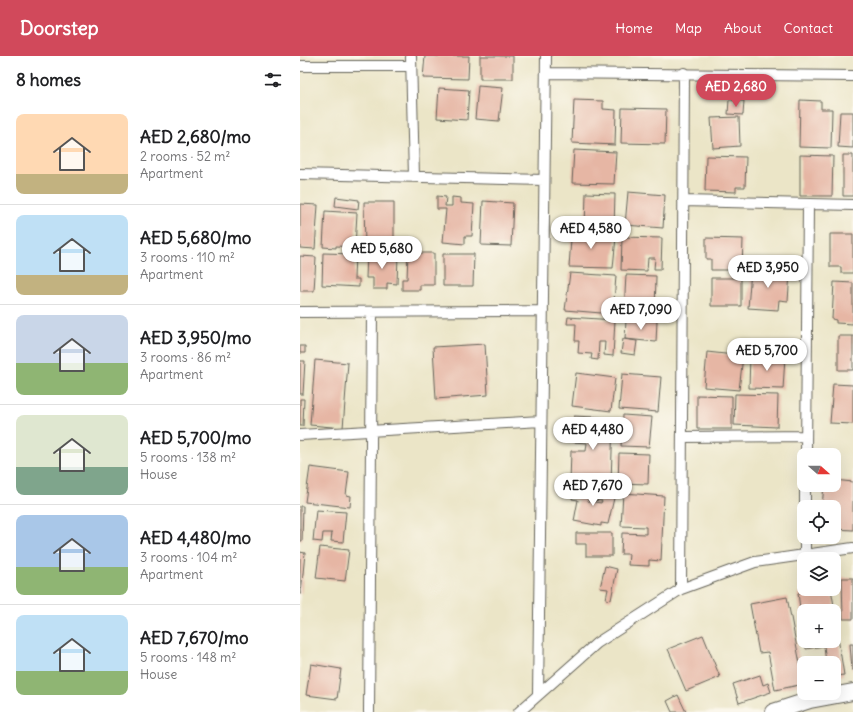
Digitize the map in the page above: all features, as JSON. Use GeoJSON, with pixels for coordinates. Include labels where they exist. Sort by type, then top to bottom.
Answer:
{"type":"FeatureCollection","features":[{"type":"Feature","properties":{"kind":"main road"},"geometry":{"type":"LineString","coordinates":[[773,712],[810,700],[853,692]]}},
{"type":"Feature","properties":{"kind":"street"},"geometry":{"type":"LineString","coordinates":[[410,56],[414,177]]}},
{"type":"Feature","properties":{"kind":"street"},"geometry":{"type":"LineString","coordinates":[[538,695],[546,56]]}},
{"type":"Feature","properties":{"kind":"street"},"geometry":{"type":"LineString","coordinates":[[300,66],[411,66]]}},
{"type":"Feature","properties":{"kind":"street"},"geometry":{"type":"LineString","coordinates":[[546,73],[684,73],[853,76]]}},
{"type":"Feature","properties":{"kind":"street"},"geometry":{"type":"LineString","coordinates":[[681,589],[684,73]]}},
{"type":"Feature","properties":{"kind":"street"},"geometry":{"type":"LineString","coordinates":[[300,174],[544,180]]}},
{"type":"Feature","properties":{"kind":"street"},"geometry":{"type":"LineString","coordinates":[[683,201],[853,205]]}},
{"type":"Feature","properties":{"kind":"street"},"geometry":{"type":"LineString","coordinates":[[806,448],[808,204]]}},
{"type":"Feature","properties":{"kind":"street"},"geometry":{"type":"LineString","coordinates":[[300,312],[543,311]]}},
{"type":"Feature","properties":{"kind":"street"},"geometry":{"type":"LineString","coordinates":[[369,712],[372,312]]}},
{"type":"Feature","properties":{"kind":"street"},"geometry":{"type":"LineString","coordinates":[[300,435],[541,421]]}},
{"type":"Feature","properties":{"kind":"street"},"geometry":{"type":"LineString","coordinates":[[682,437],[806,436]]}},
{"type":"Feature","properties":{"kind":"street"},"geometry":{"type":"LineString","coordinates":[[825,552],[853,548]]}},
{"type":"Feature","properties":{"kind":"street"},"geometry":{"type":"LineString","coordinates":[[519,712],[597,643],[681,589],[755,562],[797,556]]}},
{"type":"Feature","properties":{"kind":"building"},"geometry":{"type":"Polygon","coordinates":[[[425,56],[469,56],[468,79],[423,78],[425,56]]]}},
{"type":"Feature","properties":{"kind":"building"},"geometry":{"type":"Polygon","coordinates":[[[480,56],[513,56],[513,79],[480,79],[480,56]]]}},
{"type":"Feature","properties":{"kind":"building"},"geometry":{"type":"Polygon","coordinates":[[[478,86],[503,88],[499,121],[475,119],[478,86]]]}},
{"type":"Feature","properties":{"kind":"building"},"geometry":{"type":"Polygon","coordinates":[[[439,88],[469,90],[467,120],[437,118],[439,88]]]}},
{"type":"Feature","properties":{"kind":"building"},"geometry":{"type":"Polygon","coordinates":[[[574,100],[603,101],[603,109],[616,110],[615,145],[572,143],[574,100]]]}},
{"type":"Feature","properties":{"kind":"building"},"geometry":{"type":"Polygon","coordinates":[[[729,100],[744,101],[743,115],[728,114],[729,100]]]}},
{"type":"Feature","properties":{"kind":"building"},"geometry":{"type":"Polygon","coordinates":[[[800,100],[821,101],[821,109],[832,109],[831,148],[799,147],[800,100]]]}},
{"type":"Feature","properties":{"kind":"building"},"geometry":{"type":"Polygon","coordinates":[[[622,108],[666,109],[665,144],[621,143],[622,108]]]}},
{"type":"Feature","properties":{"kind":"building"},"geometry":{"type":"Polygon","coordinates":[[[840,112],[853,112],[853,148],[838,147],[840,112]]]}},
{"type":"Feature","properties":{"kind":"building"},"geometry":{"type":"Polygon","coordinates":[[[739,117],[740,146],[713,148],[711,118],[739,117]]]}},
{"type":"Feature","properties":{"kind":"building"},"geometry":{"type":"Polygon","coordinates":[[[574,150],[616,152],[614,184],[572,183],[574,150]]]}},
{"type":"Feature","properties":{"kind":"building"},"geometry":{"type":"Polygon","coordinates":[[[800,155],[833,156],[832,196],[800,196],[800,155]]]}},
{"type":"Feature","properties":{"kind":"building"},"geometry":{"type":"Polygon","coordinates":[[[843,155],[853,155],[853,196],[843,196],[843,155]]]}},
{"type":"Feature","properties":{"kind":"building"},"geometry":{"type":"Polygon","coordinates":[[[706,156],[746,157],[745,187],[736,187],[736,192],[705,191],[706,156]]]}},
{"type":"Feature","properties":{"kind":"building"},"geometry":{"type":"Polygon","coordinates":[[[628,192],[665,195],[663,228],[625,225],[628,192]]]}},
{"type":"Feature","properties":{"kind":"building"},"geometry":{"type":"Polygon","coordinates":[[[586,193],[615,194],[614,228],[585,228],[586,193]]]}},
{"type":"Feature","properties":{"kind":"building"},"geometry":{"type":"Polygon","coordinates":[[[437,196],[446,197],[445,206],[452,206],[452,197],[461,198],[461,203],[474,204],[472,236],[465,236],[465,244],[443,242],[446,209],[437,209],[437,196]]]}},
{"type":"Feature","properties":{"kind":"building"},"geometry":{"type":"Polygon","coordinates":[[[336,197],[359,200],[358,209],[335,206],[336,197]]]}},
{"type":"Feature","properties":{"kind":"building"},"geometry":{"type":"Polygon","coordinates":[[[483,201],[513,203],[511,246],[481,245],[483,201]]]}},
{"type":"Feature","properties":{"kind":"building"},"geometry":{"type":"Polygon","coordinates":[[[364,202],[394,202],[394,246],[365,247],[364,202]]]}},
{"type":"Feature","properties":{"kind":"building"},"geometry":{"type":"Polygon","coordinates":[[[300,204],[318,205],[315,249],[300,248],[300,204]]]}},
{"type":"Feature","properties":{"kind":"building"},"geometry":{"type":"Polygon","coordinates":[[[325,211],[357,213],[355,247],[323,247],[325,211]]]}},
{"type":"Feature","properties":{"kind":"building"},"geometry":{"type":"Polygon","coordinates":[[[569,229],[583,230],[582,235],[616,237],[613,268],[569,267],[571,239],[568,239],[569,229]]]}},
{"type":"Feature","properties":{"kind":"building"},"geometry":{"type":"Polygon","coordinates":[[[830,234],[853,234],[853,273],[841,273],[841,267],[830,267],[830,234]]]}},
{"type":"Feature","properties":{"kind":"building"},"geometry":{"type":"Polygon","coordinates":[[[622,237],[662,238],[661,269],[654,269],[655,258],[648,258],[647,271],[621,270],[622,237]]]}},
{"type":"Feature","properties":{"kind":"building"},"geometry":{"type":"Polygon","coordinates":[[[706,238],[743,239],[742,270],[711,270],[711,259],[706,259],[706,238]]]}},
{"type":"Feature","properties":{"kind":"building"},"geometry":{"type":"Polygon","coordinates":[[[323,253],[355,254],[354,279],[359,279],[359,287],[322,285],[323,253]]]}},
{"type":"Feature","properties":{"kind":"building"},"geometry":{"type":"Polygon","coordinates":[[[408,253],[434,253],[434,285],[420,285],[420,290],[402,290],[402,279],[407,279],[408,253]]]}},
{"type":"Feature","properties":{"kind":"building"},"geometry":{"type":"Polygon","coordinates":[[[367,254],[398,255],[397,284],[387,283],[387,289],[373,289],[373,278],[366,278],[367,254]]]}},
{"type":"Feature","properties":{"kind":"building"},"geometry":{"type":"Polygon","coordinates":[[[443,254],[474,254],[473,286],[443,286],[443,254]]]}},
{"type":"Feature","properties":{"kind":"building"},"geometry":{"type":"Polygon","coordinates":[[[300,256],[316,257],[314,291],[300,291],[300,256]]]}},
{"type":"Feature","properties":{"kind":"building"},"geometry":{"type":"Polygon","coordinates":[[[751,270],[790,273],[788,301],[779,300],[778,310],[748,308],[751,270]]]}},
{"type":"Feature","properties":{"kind":"building"},"geometry":{"type":"Polygon","coordinates":[[[570,273],[616,276],[613,314],[565,310],[570,273]]]}},
{"type":"Feature","properties":{"kind":"building"},"geometry":{"type":"Polygon","coordinates":[[[626,275],[656,276],[655,312],[624,311],[626,275]]]}},
{"type":"Feature","properties":{"kind":"building"},"geometry":{"type":"Polygon","coordinates":[[[711,278],[741,278],[741,306],[711,306],[711,278]]]}},
{"type":"Feature","properties":{"kind":"building"},"geometry":{"type":"Polygon","coordinates":[[[834,282],[853,283],[853,324],[836,323],[836,320],[832,319],[834,282]]]}},
{"type":"Feature","properties":{"kind":"building"},"geometry":{"type":"Polygon","coordinates":[[[568,317],[615,320],[613,356],[604,355],[605,342],[599,342],[598,360],[591,359],[592,354],[578,353],[579,341],[575,341],[576,324],[567,324],[568,317]]]}},
{"type":"Feature","properties":{"kind":"building"},"geometry":{"type":"Polygon","coordinates":[[[626,320],[657,321],[656,342],[625,339],[626,320]]]}},
{"type":"Feature","properties":{"kind":"building"},"geometry":{"type":"Polygon","coordinates":[[[838,336],[853,336],[853,370],[838,370],[838,336]]]}},
{"type":"Feature","properties":{"kind":"building"},"geometry":{"type":"Polygon","coordinates":[[[623,339],[637,341],[635,355],[621,353],[623,339]]]}},
{"type":"Feature","properties":{"kind":"building"},"geometry":{"type":"Polygon","coordinates":[[[485,344],[488,395],[436,399],[433,347],[485,344]]]}},
{"type":"Feature","properties":{"kind":"building"},"geometry":{"type":"Polygon","coordinates":[[[300,346],[305,346],[305,353],[300,353],[300,346]]]}},
{"type":"Feature","properties":{"kind":"building"},"geometry":{"type":"Polygon","coordinates":[[[707,352],[743,356],[739,390],[704,387],[707,352]]]}},
{"type":"Feature","properties":{"kind":"building"},"geometry":{"type":"Polygon","coordinates":[[[750,355],[785,357],[783,389],[749,388],[750,355]]]}},
{"type":"Feature","properties":{"kind":"building"},"geometry":{"type":"Polygon","coordinates":[[[315,360],[348,363],[343,428],[310,425],[315,360]]]}},
{"type":"Feature","properties":{"kind":"building"},"geometry":{"type":"Polygon","coordinates":[[[300,361],[305,361],[303,394],[300,394],[300,361]]]}},
{"type":"Feature","properties":{"kind":"building"},"geometry":{"type":"Polygon","coordinates":[[[576,373],[615,378],[611,411],[572,406],[576,373]]]}},
{"type":"Feature","properties":{"kind":"building"},"geometry":{"type":"Polygon","coordinates":[[[622,374],[661,377],[658,412],[619,409],[622,374]]]}},
{"type":"Feature","properties":{"kind":"building"},"geometry":{"type":"Polygon","coordinates":[[[833,384],[853,385],[853,424],[830,423],[833,384]]]}},
{"type":"Feature","properties":{"kind":"building"},"geometry":{"type":"Polygon","coordinates":[[[735,394],[778,395],[777,427],[734,425],[735,394]]]}},
{"type":"Feature","properties":{"kind":"building"},"geometry":{"type":"Polygon","coordinates":[[[697,395],[732,396],[732,429],[697,429],[697,395]]]}},
{"type":"Feature","properties":{"kind":"building"},"geometry":{"type":"Polygon","coordinates":[[[300,399],[304,399],[303,426],[300,426],[300,399]]]}},
{"type":"Feature","properties":{"kind":"building"},"geometry":{"type":"Polygon","coordinates":[[[623,415],[652,417],[649,447],[621,446],[623,415]]]}},
{"type":"Feature","properties":{"kind":"building"},"geometry":{"type":"Polygon","coordinates":[[[574,416],[613,418],[611,484],[570,482],[571,451],[586,451],[587,443],[573,442],[574,416]]]}},
{"type":"Feature","properties":{"kind":"building"},"geometry":{"type":"Polygon","coordinates":[[[619,453],[649,454],[648,484],[618,483],[619,453]]]}},
{"type":"Feature","properties":{"kind":"building"},"geometry":{"type":"Polygon","coordinates":[[[310,467],[349,472],[346,495],[351,496],[350,507],[305,502],[310,467]]]}},
{"type":"Feature","properties":{"kind":"building"},"geometry":{"type":"Polygon","coordinates":[[[841,481],[853,482],[853,530],[841,529],[841,500],[823,500],[823,492],[841,492],[841,481]]]}},
{"type":"Feature","properties":{"kind":"building"},"geometry":{"type":"Polygon","coordinates":[[[574,488],[589,491],[588,501],[601,503],[602,501],[592,500],[594,490],[615,494],[608,524],[601,523],[601,526],[574,521],[578,500],[572,499],[574,488]]]}},
{"type":"Feature","properties":{"kind":"building"},"geometry":{"type":"Polygon","coordinates":[[[623,493],[664,496],[661,561],[649,560],[649,566],[628,565],[629,554],[621,554],[622,533],[646,534],[646,527],[621,526],[623,493]]]}},
{"type":"Feature","properties":{"kind":"building"},"geometry":{"type":"Polygon","coordinates":[[[300,506],[303,506],[302,541],[300,541],[300,506]]]}},
{"type":"Feature","properties":{"kind":"building"},"geometry":{"type":"Polygon","coordinates":[[[316,510],[346,512],[343,542],[331,541],[332,533],[323,533],[322,542],[313,541],[316,510]]]}},
{"type":"Feature","properties":{"kind":"building"},"geometry":{"type":"Polygon","coordinates":[[[576,533],[612,533],[612,556],[586,556],[586,544],[576,544],[576,533]]]}},
{"type":"Feature","properties":{"kind":"building"},"geometry":{"type":"Polygon","coordinates":[[[320,547],[349,550],[345,581],[316,578],[320,547]]]}},
{"type":"Feature","properties":{"kind":"building"},"geometry":{"type":"Polygon","coordinates":[[[300,552],[305,553],[301,594],[300,594],[300,552]]]}},
{"type":"Feature","properties":{"kind":"building"},"geometry":{"type":"Polygon","coordinates":[[[605,566],[617,569],[611,600],[606,599],[608,589],[600,588],[605,566]]]}},
{"type":"Feature","properties":{"kind":"building"},"geometry":{"type":"Polygon","coordinates":[[[842,578],[853,578],[853,619],[843,619],[842,578]]]}},
{"type":"Feature","properties":{"kind":"building"},"geometry":{"type":"Polygon","coordinates":[[[798,596],[832,596],[834,604],[799,604],[798,596]]]}},
{"type":"Feature","properties":{"kind":"building"},"geometry":{"type":"Polygon","coordinates":[[[787,597],[799,656],[797,656],[797,685],[775,690],[768,652],[759,653],[750,604],[787,597]]]}},
{"type":"Feature","properties":{"kind":"building"},"geometry":{"type":"Polygon","coordinates":[[[703,635],[720,677],[686,691],[668,649],[703,635]]]}},
{"type":"Feature","properties":{"kind":"building"},"geometry":{"type":"Polygon","coordinates":[[[850,644],[853,644],[853,670],[852,670],[850,644]]]}},
{"type":"Feature","properties":{"kind":"building"},"geometry":{"type":"Polygon","coordinates":[[[824,648],[840,648],[841,656],[825,656],[824,648]]]}},
{"type":"Feature","properties":{"kind":"building"},"geometry":{"type":"Polygon","coordinates":[[[841,656],[844,675],[841,675],[841,656]]]}},
{"type":"Feature","properties":{"kind":"building"},"geometry":{"type":"Polygon","coordinates":[[[311,664],[341,669],[337,699],[306,695],[311,664]]]}},
{"type":"Feature","properties":{"kind":"building"},"geometry":{"type":"Polygon","coordinates":[[[760,675],[763,685],[768,683],[771,692],[739,703],[733,684],[760,675]]]}},
{"type":"Feature","properties":{"kind":"building"},"geometry":{"type":"Polygon","coordinates":[[[678,695],[686,712],[672,712],[667,701],[678,695]]]}}]}
